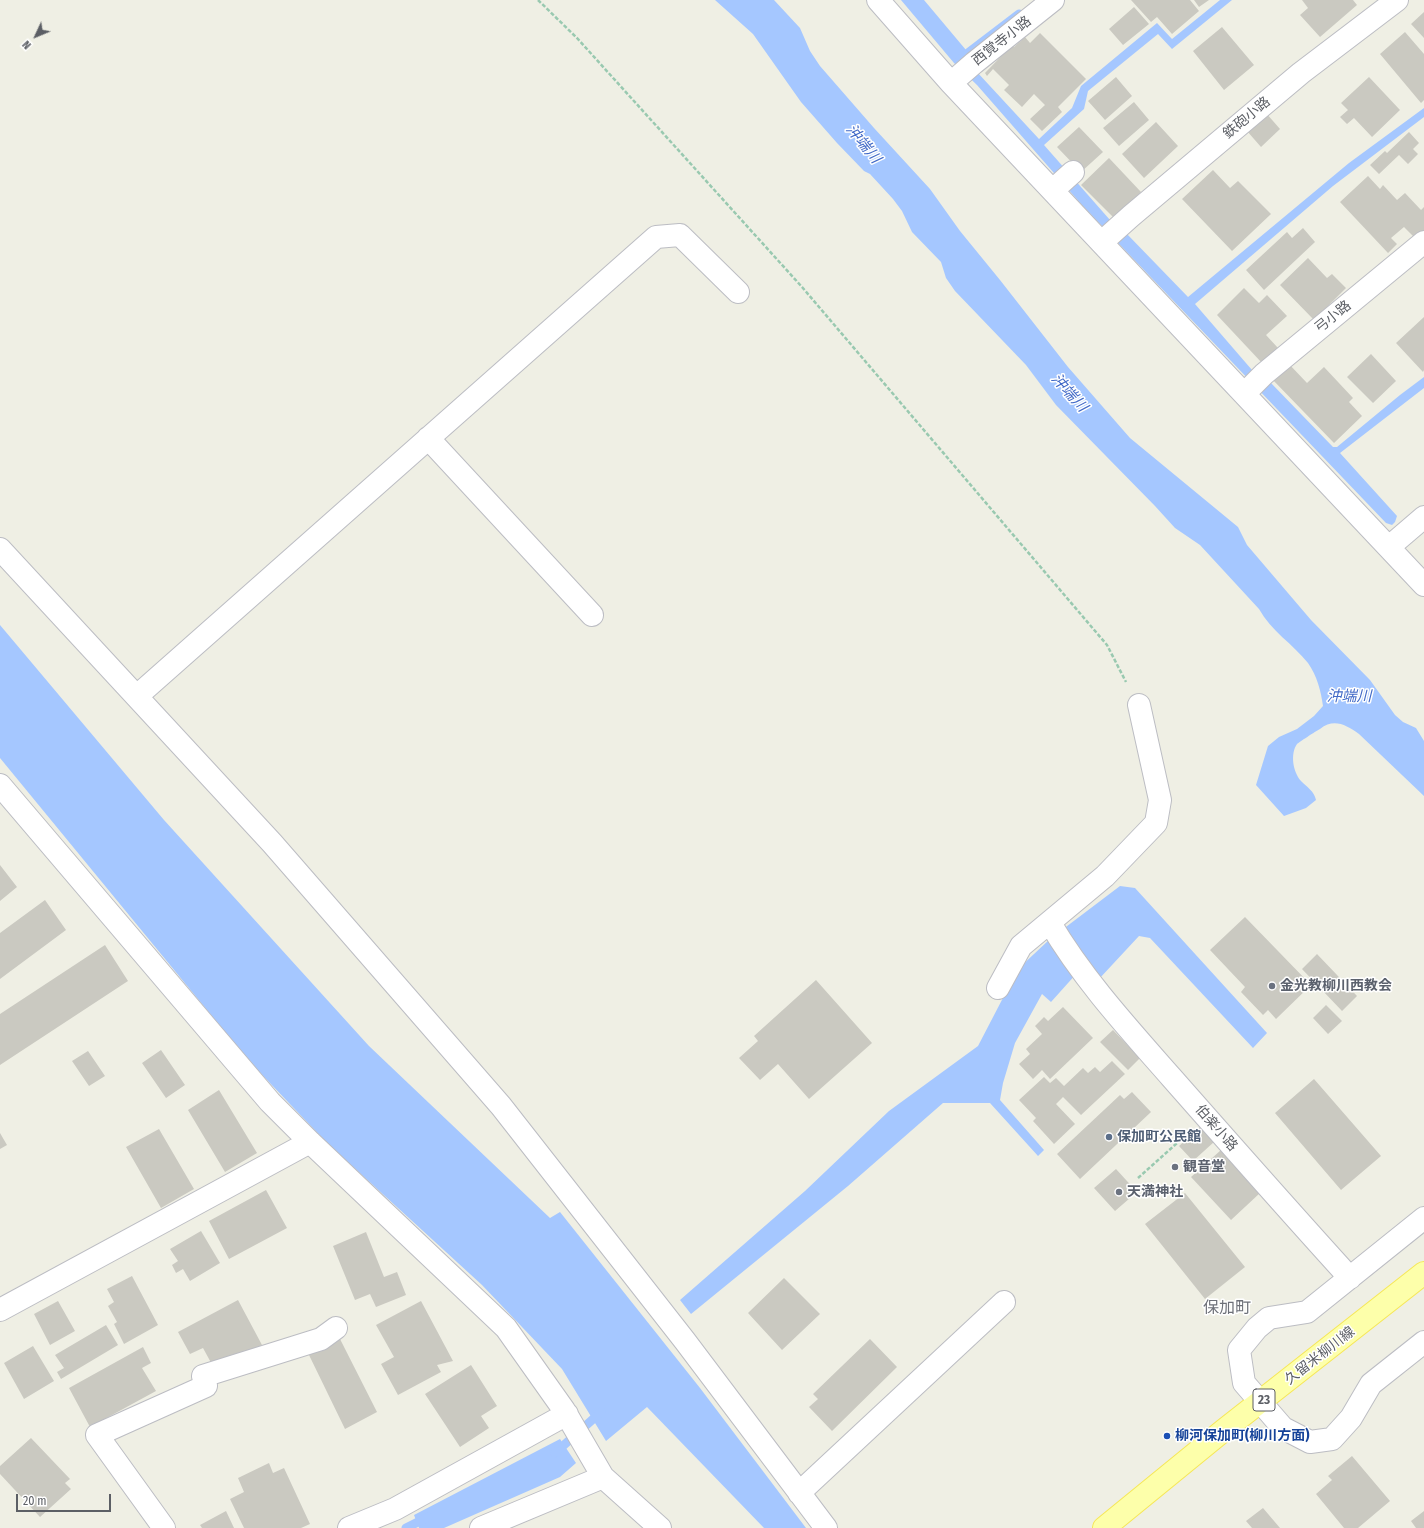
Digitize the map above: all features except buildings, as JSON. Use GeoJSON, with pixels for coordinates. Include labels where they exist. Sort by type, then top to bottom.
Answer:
{"type":"FeatureCollection","features":[{"type":"Feature","properties":{"kind":"main road","name":"久留米柳川線"},"geometry":{"type":"LineString","coordinates":[[1104,1528],[1224,1430],[1424,1273]]}},
{"type":"Feature","properties":{"kind":"street"},"geometry":{"type":"LineString","coordinates":[[878,0],[962,73],[1062,182],[1106,239],[1405,532],[1424,585]]}},
{"type":"Feature","properties":{"kind":"street","name":"西覚寺小路"},"geometry":{"type":"LineString","coordinates":[[962,73],[1053,0]]}},
{"type":"Feature","properties":{"kind":"street","name":"鉄砲小路"},"geometry":{"type":"LineString","coordinates":[[1106,239],[1301,73],[1397,0]]}},
{"type":"Feature","properties":{"kind":"street"},"geometry":{"type":"LineString","coordinates":[[137,696],[656,237],[680,235],[738,292]]}},
{"type":"Feature","properties":{"kind":"street","name":"弓小路"},"geometry":{"type":"LineString","coordinates":[[1253,384],[1424,242]]}},
{"type":"Feature","properties":{"kind":"street"},"geometry":{"type":"LineString","coordinates":[[428,438],[592,615]]}},
{"type":"Feature","properties":{"kind":"street"},"geometry":{"type":"LineString","coordinates":[[0,548],[272,843],[501,1106],[685,1341],[826,1528]]}},
{"type":"Feature","properties":{"kind":"street"},"geometry":{"type":"LineString","coordinates":[[998,988],[1022,946],[1052,926],[1105,876],[1156,823],[1160,800],[1138,705]]}},
{"type":"Feature","properties":{"kind":"street"},"geometry":{"type":"LineString","coordinates":[[0,785],[270,1102],[310,1142],[506,1328],[567,1414],[602,1477],[660,1528]]}},
{"type":"Feature","properties":{"kind":"street","name":"伯楽小路"},"geometry":{"type":"LineString","coordinates":[[1052,926],[1085,975],[1126,1025],[1350,1278]]}},
{"type":"Feature","properties":{"kind":"street"},"geometry":{"type":"LineString","coordinates":[[0,1310],[310,1142]]}},
{"type":"Feature","properties":{"kind":"street"},"geometry":{"type":"LineString","coordinates":[[1424,1218],[1307,1312],[1268,1318],[1257,1328],[1239,1350],[1244,1383],[1283,1428],[1310,1442],[1332,1439],[1350,1418],[1371,1384],[1424,1342]]}},
{"type":"Feature","properties":{"kind":"street"},"geometry":{"type":"LineString","coordinates":[[799,1494],[1004,1302]]}},
{"type":"Feature","properties":{"kind":"street"},"geometry":{"type":"LineString","coordinates":[[164,1528],[96,1436],[206,1386],[203,1376],[321,1339],[336,1328]]}},
{"type":"Feature","properties":{"kind":"street"},"geometry":{"type":"LineString","coordinates":[[350,1528],[398,1519],[567,1414]]}},
{"type":"Feature","properties":{"kind":"street"},"geometry":{"type":"LineString","coordinates":[[482,1528],[602,1477]]}},
{"type":"Feature","properties":{"kind":"path"},"geometry":{"type":"LineString","coordinates":[[538,0],[577,38],[802,287],[1107,645],[1138,705]]}},
{"type":"Feature","properties":{"kind":"path"},"geometry":{"type":"LineString","coordinates":[[1138,1178],[1206,1117]]}},
{"type":"Feature","properties":{"kind":"water","name":"沖端川"},"geometry":{"type":"Polygon","coordinates":[[[715,0],[774,0],[800,28],[810,51],[820,66],[930,189],[960,231],[1068,367],[1130,438],[1238,527],[1247,545],[1311,620],[1370,680],[1395,715],[1403,722],[1416,728],[1424,741],[1424,796],[1359,734],[1345,726],[1335,723],[1325,726],[1298,743],[1295,748],[1293,763],[1296,773],[1301,781],[1312,792],[1316,800],[1306,808],[1284,816],[1256,785],[1268,746],[1279,737],[1297,729],[1314,716],[1323,706],[1318,684],[1308,663],[1276,631],[1259,609],[1200,545],[1175,528],[1056,405],[1026,365],[955,291],[946,278],[941,262],[912,232],[902,211],[893,199],[870,174],[864,171],[837,143],[801,102],[753,34],[715,0]]]}},
{"type":"Feature","properties":{"kind":"water"},"geometry":{"type":"Polygon","coordinates":[[[901,0],[924,0],[966,50],[977,72],[1039,139],[1072,108],[1081,86],[1157,23],[1172,39],[1220,0],[1232,0],[1172,49],[1158,34],[1088,91],[1084,109],[1044,145],[1110,220],[1127,234],[1188,297],[1349,163],[1424,108],[1424,117],[1333,186],[1195,304],[1252,370],[1270,382],[1333,447],[1337,447],[1424,377],[1424,388],[1340,453],[1397,516],[1392,525],[1386,523],[1081,204],[977,85],[954,63],[901,0]]]}},
{"type":"Feature","properties":{"kind":"water"},"geometry":{"type":"Polygon","coordinates":[[[0,625],[164,820],[369,1046],[550,1218],[560,1212],[700,1388],[806,1528],[764,1528],[647,1407],[606,1441],[562,1369],[482,1285],[327,1143],[248,1060],[0,758],[0,625]]]}},
{"type":"Feature","properties":{"kind":"water"},"geometry":{"type":"Polygon","coordinates":[[[1120,886],[1135,888],[1267,1033],[1253,1048],[1150,938],[1139,936],[1099,979],[1086,963],[1051,1002],[1042,994],[1015,1043],[1003,1083],[1000,1100],[1044,1150],[1038,1156],[990,1103],[943,1103],[848,1186],[691,1314],[680,1300],[805,1191],[889,1111],[978,1046],[1018,969],[1050,939],[1120,886]]]}},
{"type":"Feature","properties":{"kind":"water"},"geometry":{"type":"Polygon","coordinates":[[[560,1439],[576,1463],[560,1477],[444,1528],[419,1528],[414,1515],[560,1439]]]}},
{"type":"Feature","properties":{"kind":"waterway"},"geometry":{"type":"LineString","coordinates":[[960,59],[1019,14]]}},
{"type":"Feature","properties":{"kind":"waterway"},"geometry":{"type":"LineString","coordinates":[[555,1453],[601,1412]]}},
{"type":"Feature","properties":{"kind":"waterway"},"geometry":{"type":"LineString","coordinates":[[406,1528],[428,1517]]}},
{"type":"Feature","properties":{"kind":"place","name":"金光教柳川西教会"},"geometry":{"type":"Point","coordinates":[1272,986]}},
{"type":"Feature","properties":{"kind":"place","name":"保加町公民館"},"geometry":{"type":"Point","coordinates":[1109,1137]}},
{"type":"Feature","properties":{"kind":"place","name":"観音堂"},"geometry":{"type":"Point","coordinates":[1175,1167]}},
{"type":"Feature","properties":{"kind":"place","name":"天満神社"},"geometry":{"type":"Point","coordinates":[1119,1192]}},
{"type":"Feature","properties":{"kind":"place","name":"柳河保加町(柳川方面)"},"geometry":{"type":"Point","coordinates":[1167,1436]}},
{"type":"Feature","properties":{"kind":"district","name":"保加町"},"geometry":{"type":"Point","coordinates":[1227,1309]}}]}
